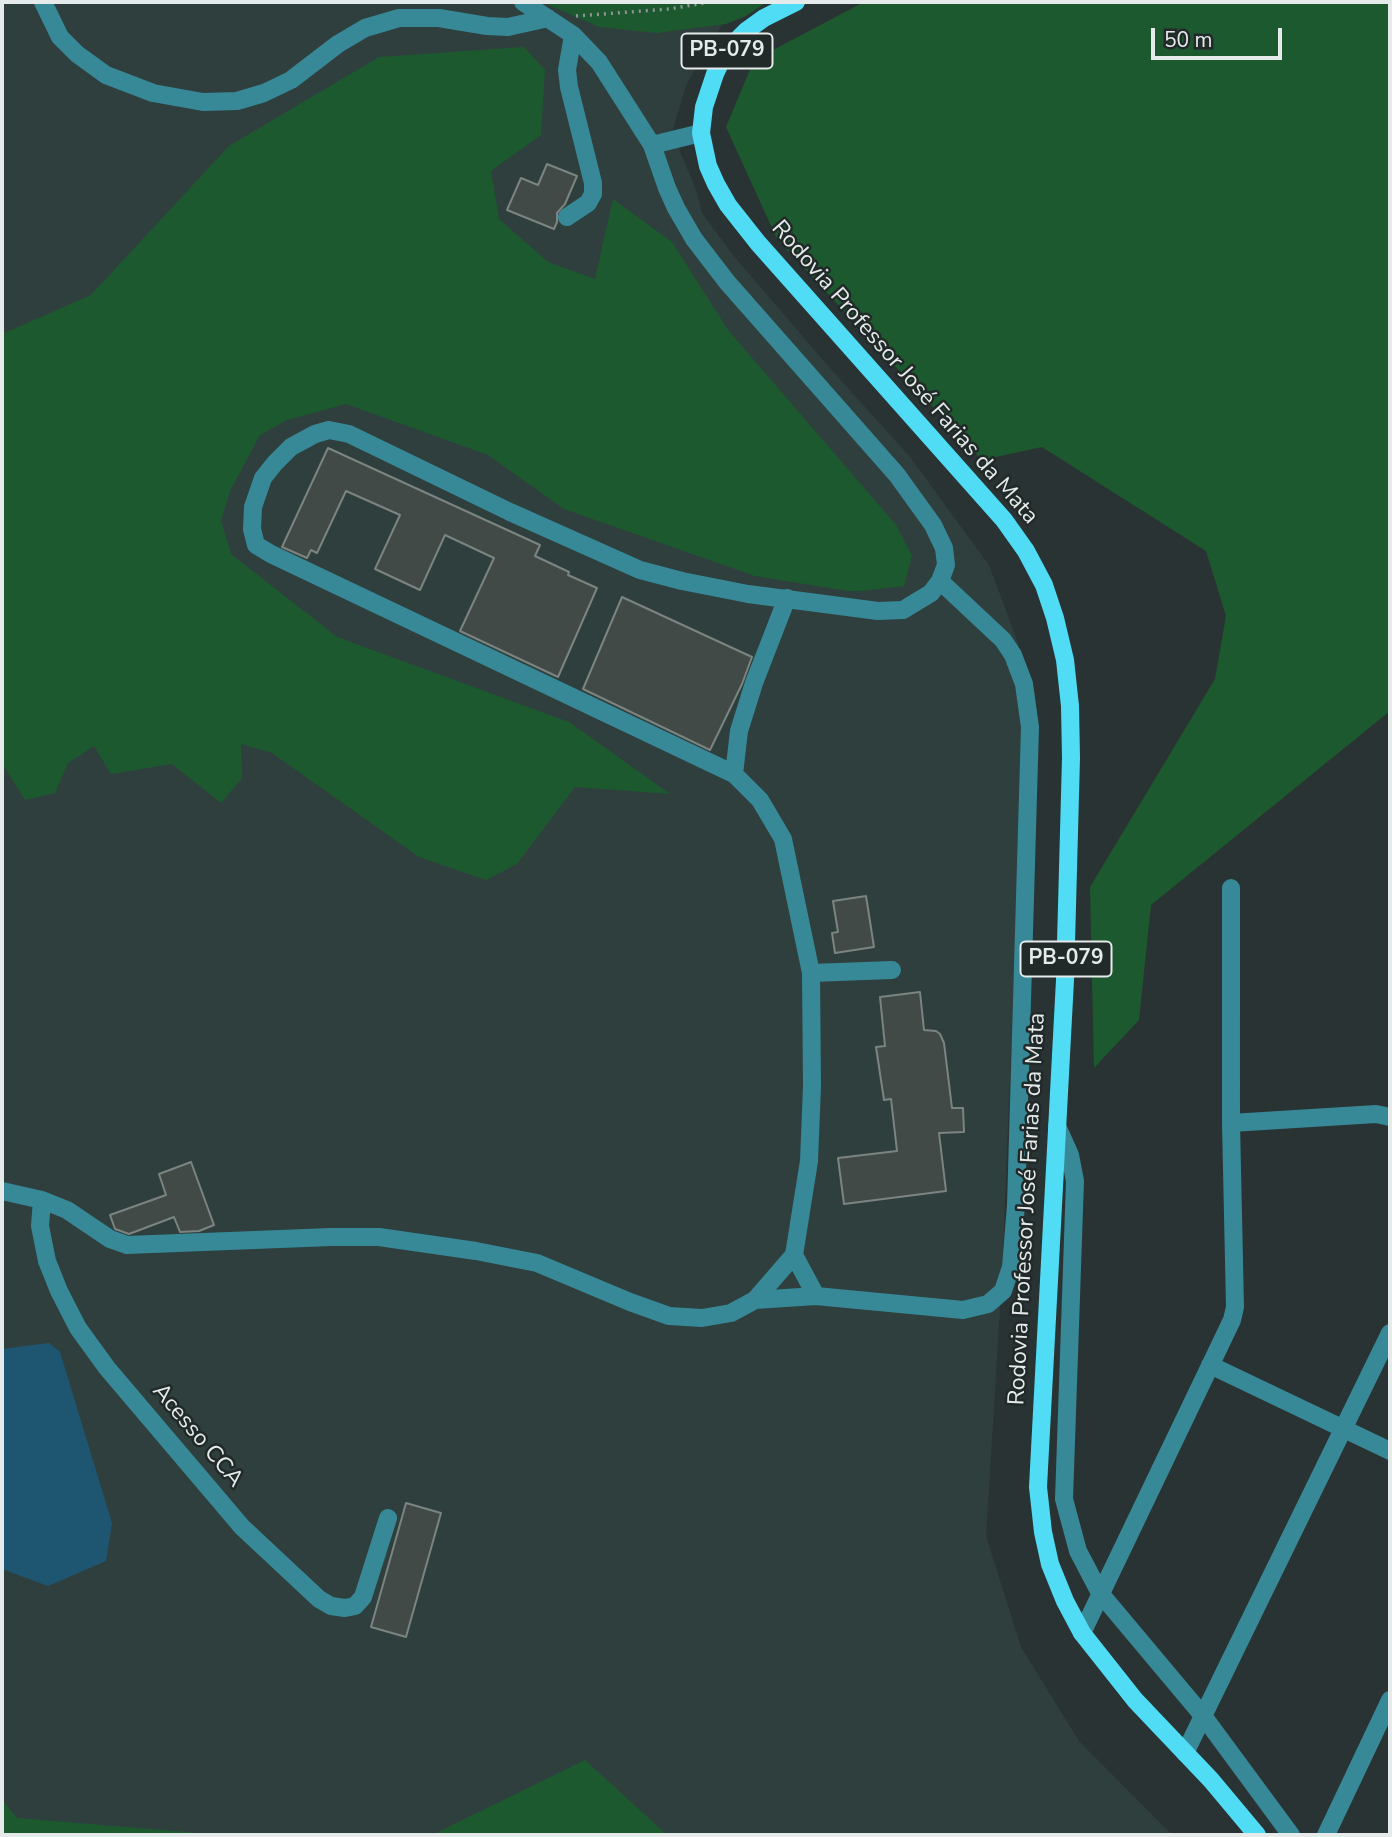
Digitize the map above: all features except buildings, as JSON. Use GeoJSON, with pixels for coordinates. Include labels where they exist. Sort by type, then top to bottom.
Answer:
{"type":"FeatureCollection","features":[{"type":"Feature","properties":{"kind":"main road","name":"PB-079"},"geometry":{"type":"LineString","coordinates":[[701,132],[704,107],[715,74],[729,48],[764,18],[796,2]]}},
{"type":"Feature","properties":{"kind":"main road","name":"Rodovia Professor José Farias da Mata"},"geometry":{"type":"LineString","coordinates":[[701,132],[708,166],[716,184],[758,243],[1004,520],[1026,551],[1044,584],[1065,660],[1072,758],[1065,980],[1038,1487],[1043,1532],[1050,1564],[1082,1633],[1135,1700],[1185,1752],[1257,1835]]}},
{"type":"Feature","properties":{"kind":"street"},"geometry":{"type":"LineString","coordinates":[[43,2],[60,37],[77,54],[106,75],[153,93],[203,102],[237,101],[264,93],[291,80],[338,44],[365,28],[399,18],[439,18],[508,27],[548,18]]}},
{"type":"Feature","properties":{"kind":"street"},"geometry":{"type":"LineString","coordinates":[[2,1191],[42,1200],[67,1210],[110,1239],[127,1244],[379,1237],[537,1263],[669,1316],[702,1318],[731,1313],[755,1300],[794,1255],[809,1161],[812,1086],[811,973],[783,839],[760,800],[734,774],[271,554],[256,544],[252,529],[253,507],[263,478],[290,447],[315,433],[329,430],[349,434],[510,512],[640,570],[682,581],[878,611],[903,610],[931,593],[940,581],[946,565],[944,548],[933,525],[897,474],[718,271],[694,239],[667,188],[652,145],[600,62],[572,35],[523,2]]}},
{"type":"Feature","properties":{"kind":"street"},"geometry":{"type":"LineString","coordinates":[[567,216],[588,203],[593,194],[593,183],[569,87],[567,70],[572,35]]}},
{"type":"Feature","properties":{"kind":"street"},"geometry":{"type":"LineString","coordinates":[[652,145],[701,132]]}},
{"type":"Feature","properties":{"kind":"street"},"geometry":{"type":"LineString","coordinates":[[755,1300],[816,1296],[963,1310],[988,1304],[1003,1292],[1011,1267],[1016,1205],[1030,727],[1024,684],[1013,655],[1003,640],[940,581]]}},
{"type":"Feature","properties":{"kind":"street"},"geometry":{"type":"LineString","coordinates":[[734,774],[739,731],[754,683],[787,598]]}},
{"type":"Feature","properties":{"kind":"street"},"geometry":{"type":"LineString","coordinates":[[1082,1633],[1232,1320],[1235,1307],[1231,1123],[1231,888]]}},
{"type":"Feature","properties":{"kind":"street"},"geometry":{"type":"LineString","coordinates":[[811,973],[892,970]]}},
{"type":"Feature","properties":{"kind":"street"},"geometry":{"type":"LineString","coordinates":[[1231,1123],[1376,1114],[1390,1117]]}},
{"type":"Feature","properties":{"kind":"street"},"geometry":{"type":"LineString","coordinates":[[1057,1126],[1070,1155],[1075,1181],[1064,1499],[1078,1551],[1100,1593],[1204,1717],[1291,1835]]}},
{"type":"Feature","properties":{"kind":"street","name":"Acesso CCA"},"geometry":{"type":"LineString","coordinates":[[42,1200],[40,1226],[47,1261],[78,1328],[107,1368],[242,1527],[319,1599],[331,1606],[345,1608],[355,1606],[363,1597],[388,1518]]}},
{"type":"Feature","properties":{"kind":"street"},"geometry":{"type":"LineString","coordinates":[[794,1255],[816,1296]]}},
{"type":"Feature","properties":{"kind":"street"},"geometry":{"type":"LineString","coordinates":[[1185,1752],[1390,1333]]}},
{"type":"Feature","properties":{"kind":"street"},"geometry":{"type":"LineString","coordinates":[[1210,1365],[1390,1451]]}},
{"type":"Feature","properties":{"kind":"street"},"geometry":{"type":"LineString","coordinates":[[1326,1835],[1390,1700]]}},
{"type":"Feature","properties":{"kind":"path"},"geometry":{"type":"LineString","coordinates":[[548,18],[669,9],[710,2]]}},
{"type":"Feature","properties":{"kind":"shaded area"},"geometry":{"type":"Polygon","coordinates":[[[2,2],[739,2],[710,42],[686,86],[672,132],[696,190],[702,213],[733,255],[910,457],[989,565],[1018,643],[1026,759],[1002,1276],[986,1536],[1021,1647],[1079,1741],[1172,1835],[2,1835],[2,2]]]}},
{"type":"Feature","properties":{"kind":"green space"},"geometry":{"type":"Polygon","coordinates":[[[542,2],[767,2],[746,16],[726,24],[657,33],[599,27],[542,2]]]}},
{"type":"Feature","properties":{"kind":"green space"},"geometry":{"type":"Polygon","coordinates":[[[864,2],[1390,2],[1390,711],[1151,905],[1139,1020],[1094,1068],[1090,887],[1215,679],[1226,616],[1206,551],[1042,447],[982,460],[777,239],[726,127],[754,60],[864,2]]]}},
{"type":"Feature","properties":{"kind":"green space"},"geometry":{"type":"Polygon","coordinates":[[[524,47],[545,70],[541,135],[491,171],[499,219],[548,262],[595,279],[613,199],[672,242],[728,330],[896,525],[912,556],[904,586],[848,591],[755,576],[564,509],[488,455],[346,404],[287,420],[260,435],[230,491],[221,521],[231,554],[337,637],[569,722],[670,794],[575,787],[517,864],[486,880],[419,857],[272,753],[241,744],[242,778],[221,803],[172,764],[111,774],[94,746],[68,763],[55,793],[25,800],[2,763],[2,334],[91,295],[229,146],[379,57],[524,47]]]}},
{"type":"Feature","properties":{"kind":"green space"},"geometry":{"type":"Polygon","coordinates":[[[585,1760],[667,1835],[432,1835],[585,1760]]]}},
{"type":"Feature","properties":{"kind":"green space"},"geometry":{"type":"Polygon","coordinates":[[[2,1800],[17,1818],[223,1835],[2,1835],[2,1800]]]}},
{"type":"Feature","properties":{"kind":"water"},"geometry":{"type":"Polygon","coordinates":[[[49,1343],[60,1352],[112,1523],[106,1561],[48,1586],[2,1569],[2,1349],[49,1343]]]}}]}
